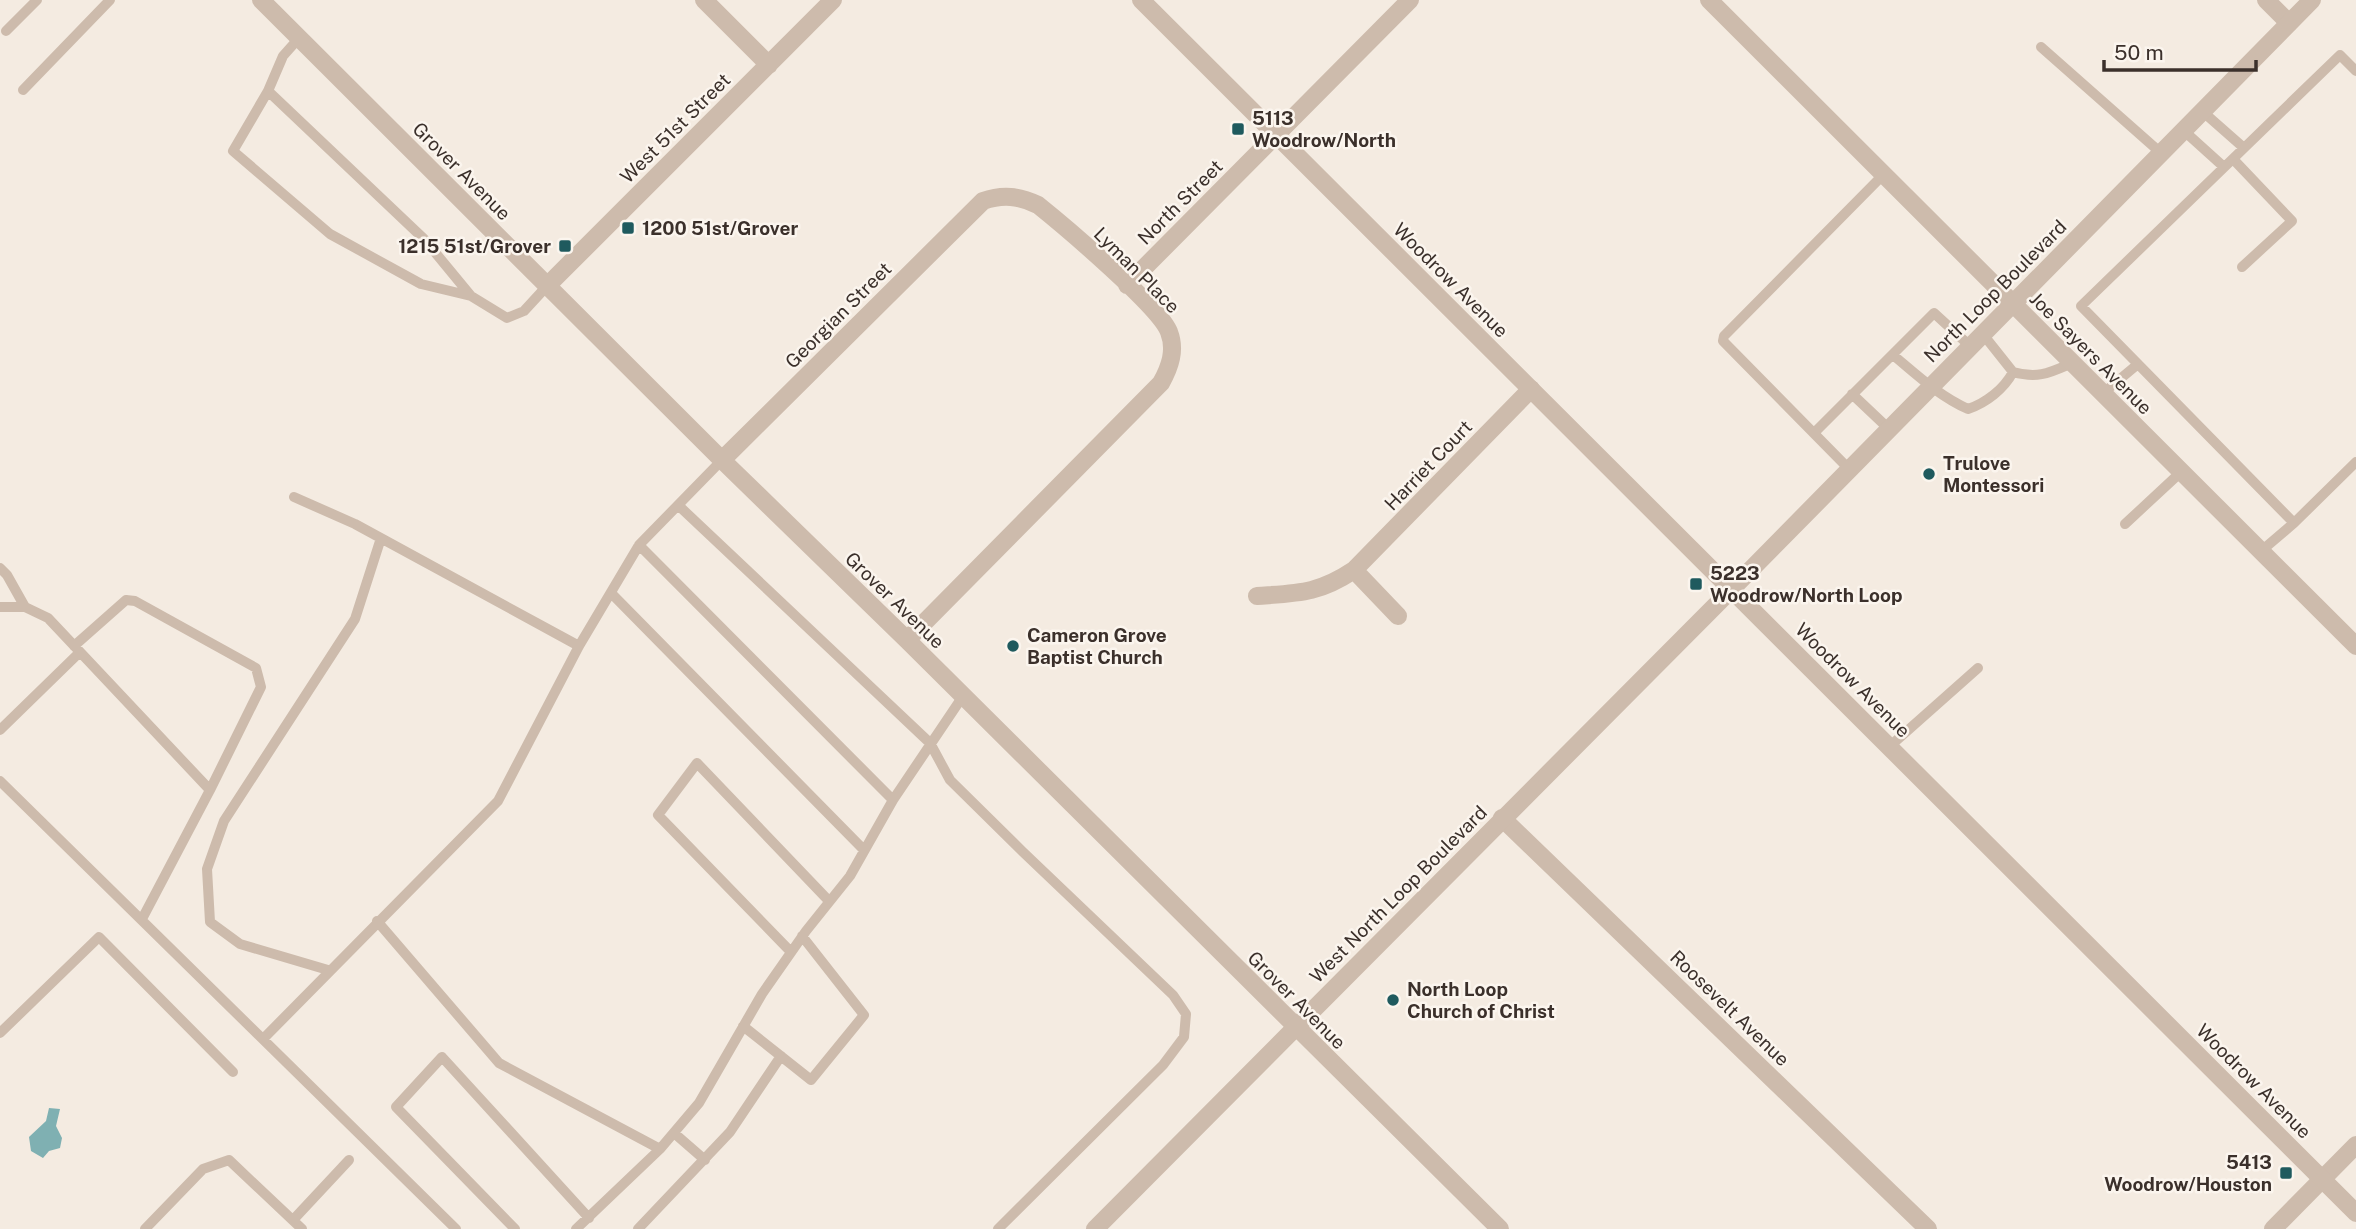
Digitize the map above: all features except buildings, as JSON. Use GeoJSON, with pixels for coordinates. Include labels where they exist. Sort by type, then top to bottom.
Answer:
{"type":"FeatureCollection","features":[{"type":"Feature","properties":{"kind":"street","name":"Grover Avenue"},"geometry":{"type":"LineString","coordinates":[[261,0],[1500,1229]]}},
{"type":"Feature","properties":{"kind":"street"},"geometry":{"type":"LineString","coordinates":[[704,0],[769,65]]}},
{"type":"Feature","properties":{"kind":"street","name":"West 51st Street"},"geometry":{"type":"LineString","coordinates":[[547,286],[833,0]]}},
{"type":"Feature","properties":{"kind":"street","name":"Woodrow Avenue"},"geometry":{"type":"LineString","coordinates":[[1141,0],[2356,1213]]}},
{"type":"Feature","properties":{"kind":"street","name":"North Street"},"geometry":{"type":"LineString","coordinates":[[1127,285],[1410,0]]}},
{"type":"Feature","properties":{"kind":"street","name":"Joe Sayers Avenue"},"geometry":{"type":"LineString","coordinates":[[1709,0],[2356,646]]}},
{"type":"Feature","properties":{"kind":"street"},"geometry":{"type":"LineString","coordinates":[[2266,0],[2289,23],[2312,0]]}},
{"type":"Feature","properties":{"kind":"street","name":"North Loop Boulevard"},"geometry":{"type":"LineString","coordinates":[[1732,589],[2289,23]]}},
{"type":"Feature","properties":{"kind":"street","name":"Lyman Place"},"geometry":{"type":"LineString","coordinates":[[907,640],[1153,392],[1168,371],[1172,346],[1164,321],[1127,285],[1038,205],[1006,196],[983,201]]}},
{"type":"Feature","properties":{"kind":"street","name":"Georgian Street"},"geometry":{"type":"LineString","coordinates":[[722,460],[983,201]]}},
{"type":"Feature","properties":{"kind":"street","name":"Harriet Court"},"geometry":{"type":"LineString","coordinates":[[1256,596],[1312,592],[1333,584],[1354,570],[1531,389]]}},
{"type":"Feature","properties":{"kind":"street"},"geometry":{"type":"LineString","coordinates":[[1354,570],[1398,616]]}},
{"type":"Feature","properties":{"kind":"street","name":"West North Loop Boulevard"},"geometry":{"type":"LineString","coordinates":[[1095,1229],[1502,817],[1732,589]]}},
{"type":"Feature","properties":{"kind":"street","name":"Roosevelt Avenue"},"geometry":{"type":"LineString","coordinates":[[1502,817],[1928,1229]]}},
{"type":"Feature","properties":{"kind":"street"},"geometry":{"type":"LineString","coordinates":[[2273,1229],[2356,1145]]}},
{"type":"Feature","properties":{"kind":"lane"},"geometry":{"type":"LineString","coordinates":[[6,31],[37,0]]}},
{"type":"Feature","properties":{"kind":"lane"},"geometry":{"type":"LineString","coordinates":[[23,90],[110,0]]}},
{"type":"Feature","properties":{"kind":"lane"},"geometry":{"type":"LineString","coordinates":[[299,38],[284,57],[268,91],[233,151],[330,234],[421,284],[471,296],[507,318],[524,311],[547,286]]}},
{"type":"Feature","properties":{"kind":"lane"},"geometry":{"type":"LineString","coordinates":[[2041,47],[2161,153]]}},
{"type":"Feature","properties":{"kind":"lane"},"geometry":{"type":"LineString","coordinates":[[2294,523],[2081,306],[2340,55],[2356,71]]}},
{"type":"Feature","properties":{"kind":"lane"},"geometry":{"type":"LineString","coordinates":[[268,91],[424,239],[471,296]]}},
{"type":"Feature","properties":{"kind":"lane"},"geometry":{"type":"LineString","coordinates":[[2202,111],[2244,148]]}},
{"type":"Feature","properties":{"kind":"lane"},"geometry":{"type":"LineString","coordinates":[[2183,130],[2224,167]]}},
{"type":"Feature","properties":{"kind":"lane"},"geometry":{"type":"LineString","coordinates":[[2233,159],[2292,222],[2242,267]]}},
{"type":"Feature","properties":{"kind":"lane"},"geometry":{"type":"LineString","coordinates":[[1849,469],[1723,341],[1732,328],[1883,175]]}},
{"type":"Feature","properties":{"kind":"lane"},"geometry":{"type":"LineString","coordinates":[[1814,433],[1934,313],[1976,340],[2013,372],[2027,376],[2043,376],[2072,363]]}},
{"type":"Feature","properties":{"kind":"lane"},"geometry":{"type":"LineString","coordinates":[[1893,355],[1930,387],[1968,409],[1981,405],[2008,382],[2013,372]]}},
{"type":"Feature","properties":{"kind":"lane"},"geometry":{"type":"LineString","coordinates":[[2102,394],[2138,364]]}},
{"type":"Feature","properties":{"kind":"lane"},"geometry":{"type":"LineString","coordinates":[[1852,394],[1889,429]]}},
{"type":"Feature","properties":{"kind":"lane"},"geometry":{"type":"LineString","coordinates":[[264,1038],[328,970],[498,801],[579,646],[639,545],[722,460]]}},
{"type":"Feature","properties":{"kind":"lane"},"geometry":{"type":"LineString","coordinates":[[2260,552],[2356,463]]}},
{"type":"Feature","properties":{"kind":"lane"},"geometry":{"type":"LineString","coordinates":[[2125,524],[2180,472]]}},
{"type":"Feature","properties":{"kind":"lane"},"geometry":{"type":"LineString","coordinates":[[294,497],[381,538],[579,646]]}},
{"type":"Feature","properties":{"kind":"lane"},"geometry":{"type":"LineString","coordinates":[[678,505],[930,743],[950,780],[1173,995],[1186,1014],[1184,1037],[1163,1065],[998,1229]]}},
{"type":"Feature","properties":{"kind":"lane"},"geometry":{"type":"LineString","coordinates":[[328,970],[240,944],[210,922],[207,869],[224,821],[355,619],[381,538]]}},
{"type":"Feature","properties":{"kind":"lane"},"geometry":{"type":"LineString","coordinates":[[639,545],[892,800]]}},
{"type":"Feature","properties":{"kind":"lane"},"geometry":{"type":"LineString","coordinates":[[0,568],[7,575],[25,607]]}},
{"type":"Feature","properties":{"kind":"lane"},"geometry":{"type":"LineString","coordinates":[[611,593],[864,850]]}},
{"type":"Feature","properties":{"kind":"lane"},"geometry":{"type":"LineString","coordinates":[[0,730],[126,600],[135,601],[256,668],[261,687],[142,919]]}},
{"type":"Feature","properties":{"kind":"lane"},"geometry":{"type":"LineString","coordinates":[[0,607],[25,607],[48,618],[210,790]]}},
{"type":"Feature","properties":{"kind":"lane"},"geometry":{"type":"LineString","coordinates":[[1889,747],[1978,668]]}},
{"type":"Feature","properties":{"kind":"lane"},"geometry":{"type":"LineString","coordinates":[[576,1229],[660,1149],[699,1103],[762,994],[802,936],[850,876],[892,800],[963,696]]}},
{"type":"Feature","properties":{"kind":"lane"},"geometry":{"type":"LineString","coordinates":[[791,952],[658,815],[697,763],[829,901]]}},
{"type":"Feature","properties":{"kind":"lane"},"geometry":{"type":"LineString","coordinates":[[0,781],[456,1229]]}},
{"type":"Feature","properties":{"kind":"lane"},"geometry":{"type":"LineString","coordinates":[[377,921],[499,1063],[660,1149]]}},
{"type":"Feature","properties":{"kind":"lane"},"geometry":{"type":"LineString","coordinates":[[743,1026],[811,1080],[864,1015],[802,936]]}},
{"type":"Feature","properties":{"kind":"lane"},"geometry":{"type":"LineString","coordinates":[[0,1033],[99,937],[233,1072]]}},
{"type":"Feature","properties":{"kind":"lane"},"geometry":{"type":"LineString","coordinates":[[638,1229],[730,1132],[781,1056]]}},
{"type":"Feature","properties":{"kind":"lane"},"geometry":{"type":"LineString","coordinates":[[514,1229],[396,1107],[442,1057],[589,1217]]}},
{"type":"Feature","properties":{"kind":"lane"},"geometry":{"type":"LineString","coordinates":[[674,1133],[705,1160]]}},
{"type":"Feature","properties":{"kind":"lane"},"geometry":{"type":"LineString","coordinates":[[145,1229],[203,1170],[229,1160],[302,1229]]}},
{"type":"Feature","properties":{"kind":"lane"},"geometry":{"type":"LineString","coordinates":[[293,1220],[349,1160]]}},
{"type":"Feature","properties":{"kind":"water"},"geometry":{"type":"Polygon","coordinates":[[[49,1108],[60,1109],[56,1126],[62,1138],[60,1148],[49,1151],[43,1158],[31,1151],[29,1137],[46,1121],[49,1108]]]}},
{"type":"Feature","properties":{"kind":"place","name":"5113 Woodrow/North"},"geometry":{"type":"Point","coordinates":[1238,129]}},
{"type":"Feature","properties":{"kind":"place","name":"1200 51st/Grover"},"geometry":{"type":"Point","coordinates":[628,228]}},
{"type":"Feature","properties":{"kind":"place","name":"1215 51st/Grover"},"geometry":{"type":"Point","coordinates":[565,246]}},
{"type":"Feature","properties":{"kind":"place","name":"Trulove Montessori"},"geometry":{"type":"Point","coordinates":[1929,474]}},
{"type":"Feature","properties":{"kind":"place","name":"5223 Woodrow/North Loop"},"geometry":{"type":"Point","coordinates":[1696,584]}},
{"type":"Feature","properties":{"kind":"place","name":"Cameron Grove Baptist Church"},"geometry":{"type":"Point","coordinates":[1013,646]}},
{"type":"Feature","properties":{"kind":"place","name":"North Loop Church of Christ"},"geometry":{"type":"Point","coordinates":[1393,1000]}},
{"type":"Feature","properties":{"kind":"place","name":"5413 Woodrow/Houston"},"geometry":{"type":"Point","coordinates":[2286,1173]}}]}
